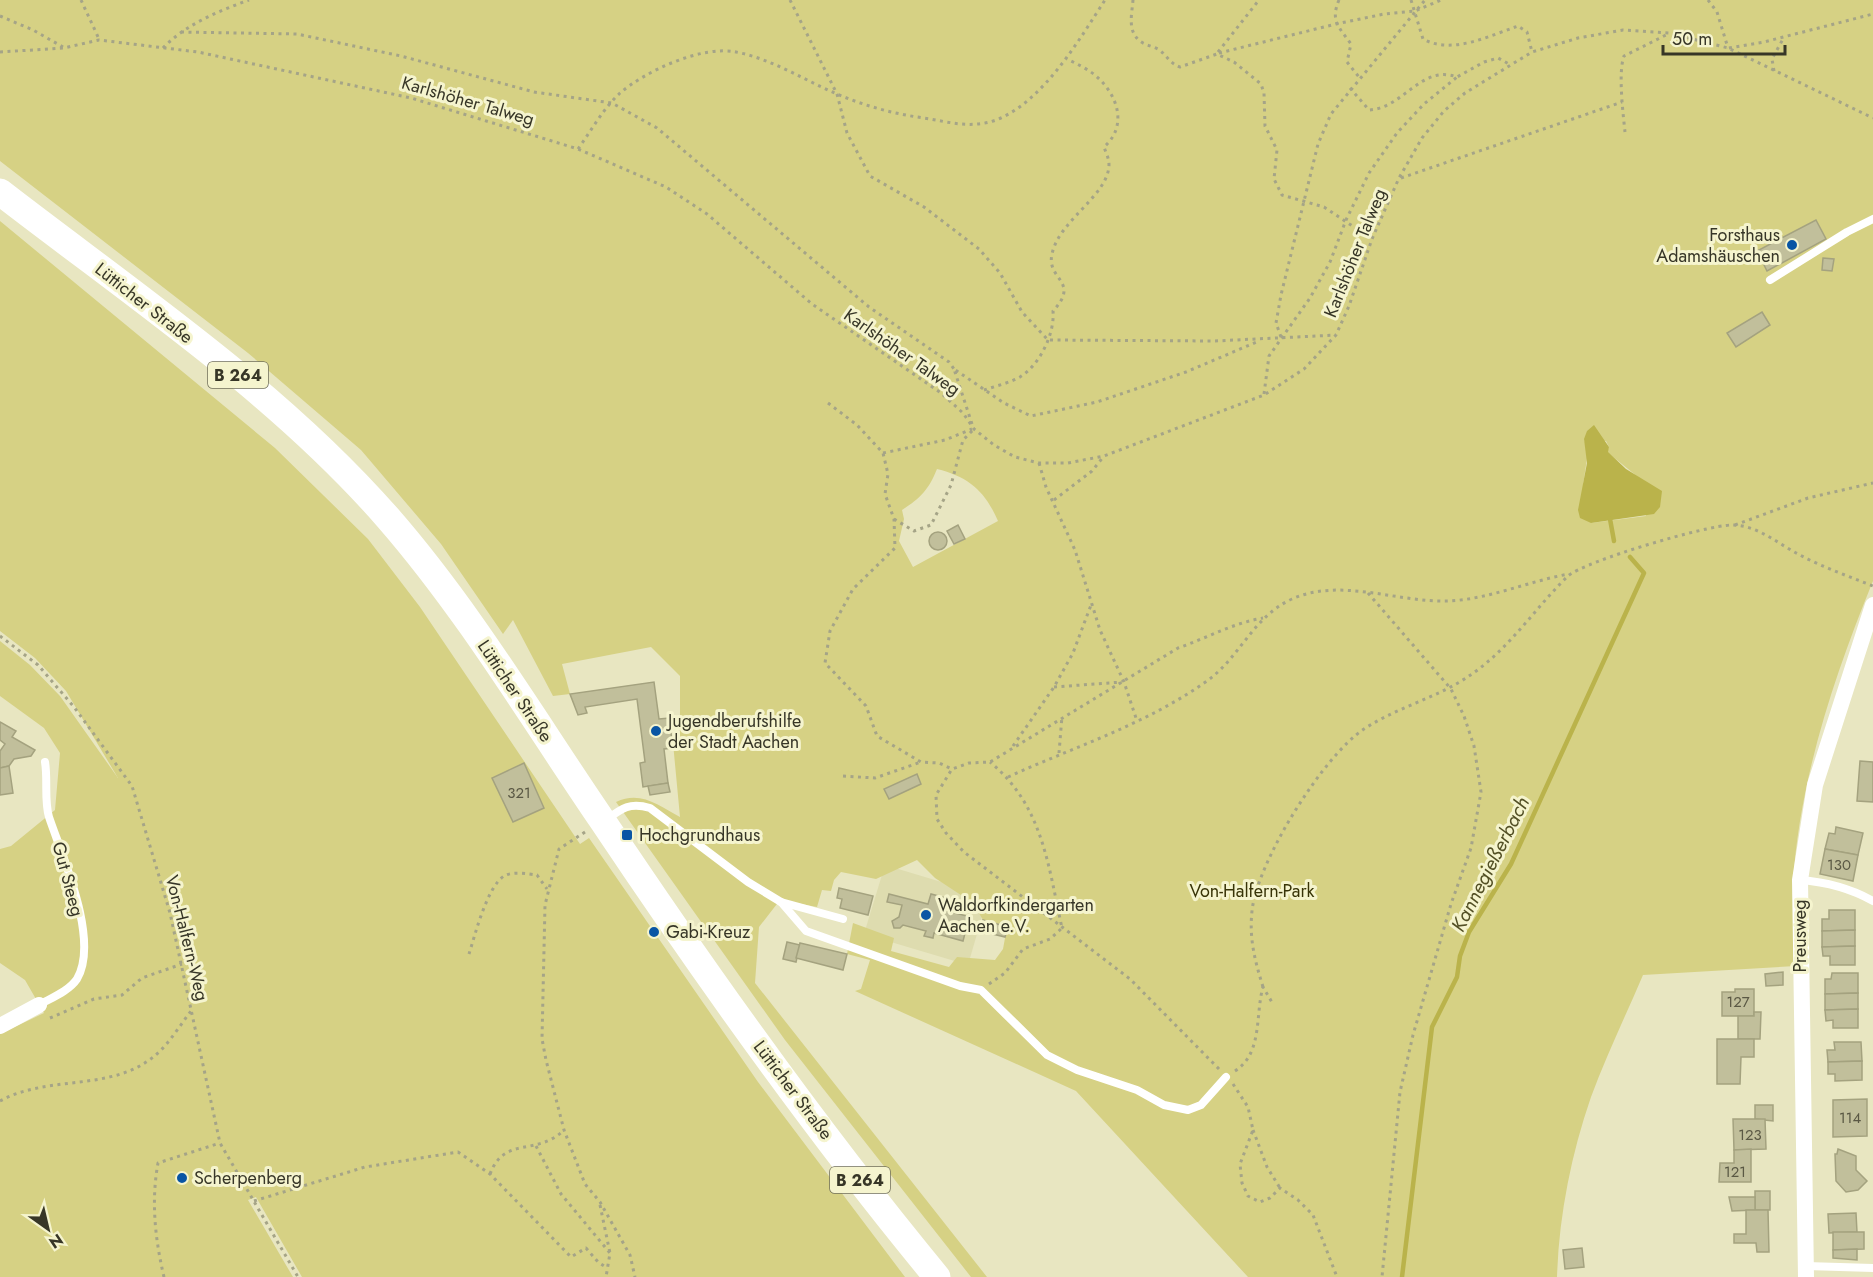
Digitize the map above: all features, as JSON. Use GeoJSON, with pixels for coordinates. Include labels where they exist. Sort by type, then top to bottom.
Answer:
{"type":"FeatureCollection","features":[{"type":"Feature","properties":{"kind":"main road","name":"Lütticher Straße"},"geometry":{"type":"LineString","coordinates":[[0,192],[233,372],[297,425],[345,471],[446,590],[592,825],[785,1082],[937,1277]]}},
{"type":"Feature","properties":{"kind":"street","name":"Preusweg"},"geometry":{"type":"LineString","coordinates":[[1805,1272],[1800,880],[1815,785],[1873,605]]}},
{"type":"Feature","properties":{"kind":"street","name":"Gut Steeg"},"geometry":{"type":"LineString","coordinates":[[0,1026],[39,1005]]}},
{"type":"Feature","properties":{"kind":"lane"},"geometry":{"type":"LineString","coordinates":[[1770,280],[1847,232],[1873,219]]}},
{"type":"Feature","properties":{"kind":"lane","name":"Gut Steeg"},"geometry":{"type":"LineString","coordinates":[[39,1005],[64,991],[76,980],[83,951],[78,902],[62,846],[48,815],[45,762]]}},
{"type":"Feature","properties":{"kind":"lane"},"geometry":{"type":"LineString","coordinates":[[592,825],[632,804],[650,808],[748,882],[781,902],[843,919]]}},
{"type":"Feature","properties":{"kind":"lane"},"geometry":{"type":"LineString","coordinates":[[1800,880],[1824,882],[1857,892],[1873,901]]}},
{"type":"Feature","properties":{"kind":"lane"},"geometry":{"type":"LineString","coordinates":[[781,902],[806,931],[900,966],[960,986],[981,990],[1047,1055],[1077,1070],[1137,1090],[1164,1106],[1188,1110],[1201,1104],[1212,1096],[1226,1077]]}},
{"type":"Feature","properties":{"kind":"lane"},"geometry":{"type":"LineString","coordinates":[[1805,1272],[1873,1268]]}},
{"type":"Feature","properties":{"kind":"path"},"geometry":{"type":"LineString","coordinates":[[81,0],[99,40]]}},
{"type":"Feature","properties":{"kind":"path"},"geometry":{"type":"LineString","coordinates":[[163,48],[181,32],[224,9],[249,0]]}},
{"type":"Feature","properties":{"kind":"path"},"geometry":{"type":"LineString","coordinates":[[790,0],[837,94],[847,133],[870,176],[924,207],[979,249],[1000,273],[1022,312],[1048,340],[1262,339],[1336,335]]}},
{"type":"Feature","properties":{"kind":"path"},"geometry":{"type":"LineString","coordinates":[[578,148],[612,103],[637,81],[674,62],[704,54],[734,51],[757,58],[837,94],[880,109],[963,126],[986,122],[1005,115],[1029,97],[1067,59],[1105,0]]}},
{"type":"Feature","properties":{"kind":"path"},"geometry":{"type":"LineString","coordinates":[[1133,0],[1131,25],[1134,34],[1141,42],[1160,50],[1170,63],[1180,67],[1217,54],[1336,24],[1384,14],[1415,11],[1441,0]]}},
{"type":"Feature","properties":{"kind":"path"},"geometry":{"type":"LineString","coordinates":[[1217,54],[1259,0]]}},
{"type":"Feature","properties":{"kind":"path"},"geometry":{"type":"LineString","coordinates":[[1339,0],[1334,13],[1336,24],[1339,32],[1351,44],[1347,62],[1359,77]]}},
{"type":"Feature","properties":{"kind":"path"},"geometry":{"type":"LineString","coordinates":[[1411,0],[1424,39],[1432,44],[1457,45],[1518,26],[1527,32],[1532,52]]}},
{"type":"Feature","properties":{"kind":"path"},"geometry":{"type":"LineString","coordinates":[[1281,337],[1276,323],[1318,144],[1331,114],[1350,88],[1425,0]]}},
{"type":"Feature","properties":{"kind":"path"},"geometry":{"type":"LineString","coordinates":[[1708,0],[1717,12],[1728,48],[1784,37],[1873,14]]}},
{"type":"Feature","properties":{"kind":"path"},"geometry":{"type":"LineString","coordinates":[[0,16],[33,30],[64,48]]}},
{"type":"Feature","properties":{"kind":"path","name":"Karlshöher Talweg"},"geometry":{"type":"LineString","coordinates":[[0,52],[64,48],[99,40],[163,48],[328,78],[411,98],[578,148],[666,187],[707,214],[812,304],[941,393],[963,413],[974,429],[1015,457],[1039,463],[1068,463],[1104,456],[1264,395],[1304,369],[1336,335],[1349,306],[1372,239],[1400,178],[1422,138],[1444,111],[1465,93],[1532,52],[1578,38],[1623,30],[1669,33],[1728,48],[1873,118]]}},
{"type":"Feature","properties":{"kind":"path"},"geometry":{"type":"LineString","coordinates":[[181,32],[297,33],[391,54],[534,92],[612,103],[657,128],[869,307],[949,362],[954,369],[974,429]]}},
{"type":"Feature","properties":{"kind":"path"},"geometry":{"type":"LineString","coordinates":[[1625,132],[1623,84],[1619,68],[1624,56],[1669,33]]}},
{"type":"Feature","properties":{"kind":"path"},"geometry":{"type":"LineString","coordinates":[[1774,71],[1772,59],[1784,37]]}},
{"type":"Feature","properties":{"kind":"path"},"geometry":{"type":"LineString","coordinates":[[1217,54],[1234,62],[1261,84],[1264,93],[1265,126],[1277,150],[1274,179],[1276,188],[1282,195],[1324,207],[1372,239]]}},
{"type":"Feature","properties":{"kind":"path"},"geometry":{"type":"LineString","coordinates":[[1264,395],[1269,356],[1310,298],[1330,262],[1346,220],[1369,173],[1397,133],[1424,104],[1457,77],[1484,62],[1498,58],[1509,64]]}},
{"type":"Feature","properties":{"kind":"path"},"geometry":{"type":"LineString","coordinates":[[984,390],[1026,373],[1048,340],[1054,325],[1053,311],[1064,298],[1065,292],[1051,260],[1056,240],[1104,181],[1109,168],[1104,147],[1114,138],[1118,129],[1117,111],[1108,90],[1094,75],[1067,59]]}},
{"type":"Feature","properties":{"kind":"path"},"geometry":{"type":"LineString","coordinates":[[1350,88],[1369,110],[1378,110],[1402,98],[1431,75],[1448,74],[1457,77]]}},
{"type":"Feature","properties":{"kind":"path"},"geometry":{"type":"LineString","coordinates":[[1400,178],[1622,102]]}},
{"type":"Feature","properties":{"kind":"path"},"geometry":{"type":"LineString","coordinates":[[954,369],[1017,411],[1031,416],[1097,402],[1176,376],[1262,339]]}},
{"type":"Feature","properties":{"kind":"path"},"geometry":{"type":"LineString","coordinates":[[828,404],[857,425],[884,453],[888,474],[885,494],[894,519],[895,548],[853,589],[830,631],[825,663],[866,706],[877,736],[921,762]]}},
{"type":"Feature","properties":{"kind":"path"},"geometry":{"type":"LineString","coordinates":[[884,453],[945,440],[974,429]]}},
{"type":"Feature","properties":{"kind":"path"},"geometry":{"type":"LineString","coordinates":[[894,519],[914,531],[931,525],[951,485],[963,440],[974,429]]}},
{"type":"Feature","properties":{"kind":"path"},"geometry":{"type":"LineString","coordinates":[[1054,500],[1092,471],[1104,456]]}},
{"type":"Feature","properties":{"kind":"path"},"geometry":{"type":"LineString","coordinates":[[1039,463],[1046,487],[1054,500],[1075,550],[1091,604],[1124,682],[1137,722]]}},
{"type":"Feature","properties":{"kind":"path"},"geometry":{"type":"LineString","coordinates":[[1008,777],[1137,722],[1207,682],[1228,664],[1263,618],[1291,599],[1308,594],[1368,593],[1449,601],[1570,574],[1664,539],[1733,525],[1808,498],[1873,483]]}},
{"type":"Feature","properties":{"kind":"path"},"geometry":{"type":"LineString","coordinates":[[1733,525],[1758,531],[1798,554],[1873,586]]}},
{"type":"Feature","properties":{"kind":"path"},"geometry":{"type":"LineString","coordinates":[[1273,1004],[1263,987],[1251,941],[1252,910],[1263,873],[1283,833],[1344,745],[1380,719],[1451,689],[1482,667],[1570,574]]}},
{"type":"Feature","properties":{"kind":"path"},"geometry":{"type":"LineString","coordinates":[[1368,593],[1451,689],[1464,716],[1480,772],[1478,820],[1413,1035],[1400,1092],[1382,1277]]}},
{"type":"Feature","properties":{"kind":"path"},"geometry":{"type":"LineString","coordinates":[[1011,748],[1054,687],[1073,652],[1091,604]]}},
{"type":"Feature","properties":{"kind":"path"},"geometry":{"type":"LineString","coordinates":[[1263,618],[1238,622],[1212,636],[1178,648],[990,762],[969,763],[952,769],[939,788],[936,801],[937,819],[946,833],[964,852],[1130,979],[1238,1089],[1248,1107],[1252,1130],[1267,1167],[1280,1188],[1298,1200],[1313,1215],[1337,1277]]}},
{"type":"Feature","properties":{"kind":"path","name":"Von-Halfern-Weg"},"geometry":{"type":"LineString","coordinates":[[0,636],[38,665],[74,707],[132,786],[170,913],[220,1143],[298,1277]]}},
{"type":"Feature","properties":{"kind":"path"},"geometry":{"type":"LineString","coordinates":[[1054,687],[1124,682]]}},
{"type":"Feature","properties":{"kind":"path"},"geometry":{"type":"LineString","coordinates":[[1059,754],[1062,717]]}},
{"type":"Feature","properties":{"kind":"path"},"geometry":{"type":"LineString","coordinates":[[843,776],[875,778],[921,762],[939,763],[952,769]]}},
{"type":"Feature","properties":{"kind":"path"},"geometry":{"type":"LineString","coordinates":[[990,762],[1008,777],[1042,838],[1062,928]]}},
{"type":"Feature","properties":{"kind":"path"},"geometry":{"type":"LineString","coordinates":[[592,825],[559,849],[548,891],[545,905],[542,1039],[564,1130],[585,1184],[600,1202],[630,1255],[635,1277]]}},
{"type":"Feature","properties":{"kind":"path"},"geometry":{"type":"LineString","coordinates":[[469,954],[492,890],[504,876],[518,873],[537,875],[548,891]]}},
{"type":"Feature","properties":{"kind":"path"},"geometry":{"type":"LineString","coordinates":[[981,990],[1005,973],[1023,949],[1050,939],[1062,928]]}},
{"type":"Feature","properties":{"kind":"path"},"geometry":{"type":"LineString","coordinates":[[44,1021],[94,999],[122,995],[142,978],[182,964]]}},
{"type":"Feature","properties":{"kind":"path"},"geometry":{"type":"LineString","coordinates":[[1226,1077],[1245,1064],[1257,1035],[1257,1006],[1263,987]]}},
{"type":"Feature","properties":{"kind":"path"},"geometry":{"type":"LineString","coordinates":[[0,1101],[40,1085],[101,1080],[135,1069],[160,1051],[191,1011]]}},
{"type":"Feature","properties":{"kind":"path"},"geometry":{"type":"LineString","coordinates":[[490,1174],[496,1159],[512,1148],[536,1146],[552,1141],[564,1130]]}},
{"type":"Feature","properties":{"kind":"path"},"geometry":{"type":"LineString","coordinates":[[1252,1130],[1244,1147],[1240,1164],[1242,1183],[1248,1196],[1260,1202],[1270,1198],[1280,1188]]}},
{"type":"Feature","properties":{"kind":"path"},"geometry":{"type":"LineString","coordinates":[[164,1277],[159,1256],[152,1194],[158,1163],[220,1143]]}},
{"type":"Feature","properties":{"kind":"path"},"geometry":{"type":"LineString","coordinates":[[536,1146],[561,1194],[609,1253]]}},
{"type":"Feature","properties":{"kind":"path"},"geometry":{"type":"LineString","coordinates":[[253,1201],[365,1167],[421,1156],[458,1152],[490,1174],[571,1257],[586,1248],[598,1263],[607,1268]]}},
{"type":"Feature","properties":{"kind":"path"},"geometry":{"type":"LineString","coordinates":[[600,1202],[609,1253],[606,1277]]}},
{"type":"Feature","properties":{"kind":"shaded area"},"geometry":{"type":"Polygon","coordinates":[[[1594,425],[1609,447],[1608,452],[1626,469],[1662,491],[1660,507],[1654,514],[1591,523],[1580,518],[1578,510],[1587,463],[1584,439],[1587,431],[1594,425]]]}},
{"type":"Feature","properties":{"kind":"shaded area","name":"Waldorfkindergarten Aachen e.V."},"geometry":{"type":"Polygon","coordinates":[[[885,865],[988,896],[968,965],[864,934],[885,865]]]}},
{"type":"Feature","properties":{"kind":"green space","name":"Von-Halfern-Park"},"geometry":{"type":"Polygon","coordinates":[[[0,0],[1873,0],[1873,581],[1832,691],[1803,807],[1793,884],[1796,966],[1643,975],[1597,1082],[1584,1119],[1563,1209],[1557,1277],[1248,1277],[1076,1091],[855,991],[861,989],[870,960],[847,954],[853,923],[894,938],[891,951],[949,967],[957,957],[995,960],[1003,949],[1007,927],[983,920],[973,903],[935,878],[917,860],[876,879],[841,872],[834,880],[831,891],[822,890],[817,907],[780,900],[759,927],[755,983],[987,1277],[971,1277],[785,1040],[616,802],[625,799],[642,799],[657,804],[680,817],[673,743],[680,735],[680,676],[651,647],[562,664],[570,694],[553,696],[513,620],[503,634],[441,544],[361,450],[248,353],[0,161],[0,0]],[[1584,439],[1588,452],[1583,485],[1591,523],[1646,516],[1638,477],[1607,452],[1609,447],[1606,441],[1584,439]],[[937,469],[924,492],[902,510],[904,519],[899,541],[913,567],[998,521],[987,501],[975,487],[958,476],[937,469]]]}},
{"type":"Feature","properties":{"kind":"green space"},"geometry":{"type":"Polygon","coordinates":[[[0,221],[275,448],[368,539],[420,607],[580,844],[589,838],[758,1082],[905,1277],[302,1277],[256,1197],[248,1200],[293,1277],[0,1277],[0,1034],[44,1013],[25,980],[0,963],[0,849],[11,846],[55,810],[60,753],[44,728],[0,696],[0,641],[30,665],[60,696],[118,778],[66,691],[35,658],[0,631],[0,221]]]}},
{"type":"Feature","properties":{"kind":"building","name":"Forsthaus Adamshäuschen"},"geometry":{"type":"Polygon","coordinates":[[[1816,220],[1826,239],[1767,271],[1757,251],[1816,220]]]}},
{"type":"Feature","properties":{"kind":"building"},"geometry":{"type":"Polygon","coordinates":[[[1823,258],[1834,259],[1832,271],[1822,270],[1823,258]]]}},
{"type":"Feature","properties":{"kind":"building"},"geometry":{"type":"Polygon","coordinates":[[[1762,312],[1770,325],[1736,347],[1727,333],[1762,312]]]}},
{"type":"Feature","properties":{"kind":"building"},"geometry":{"type":"Polygon","coordinates":[[[958,525],[965,539],[954,544],[947,531],[958,525]]]}},
{"type":"Feature","properties":{"kind":"building"},"geometry":{"type":"Polygon","coordinates":[[[938,532],[944,535],[947,541],[944,547],[938,550],[932,547],[929,541],[932,535],[938,532]]]}},
{"type":"Feature","properties":{"kind":"building","name":"Jugendberufshilfe der Stadt Aachen"},"geometry":{"type":"Polygon","coordinates":[[[654,682],[659,719],[669,718],[673,748],[664,749],[668,783],[643,787],[640,763],[645,762],[637,699],[585,707],[587,713],[578,715],[570,694],[654,682]]]}},
{"type":"Feature","properties":{"kind":"building"},"geometry":{"type":"Polygon","coordinates":[[[0,722],[16,731],[12,737],[35,750],[31,756],[14,759],[9,766],[0,768],[0,751],[5,744],[0,740],[0,722]]]}},
{"type":"Feature","properties":{"kind":"building"},"geometry":{"type":"Polygon","coordinates":[[[1860,761],[1873,762],[1873,802],[1857,801],[1860,761]]]}},
{"type":"Feature","properties":{"kind":"building"},"geometry":{"type":"Polygon","coordinates":[[[524,763],[544,808],[513,822],[492,778],[524,763]]]}},
{"type":"Feature","properties":{"kind":"building"},"geometry":{"type":"Polygon","coordinates":[[[9,766],[13,793],[0,795],[0,768],[9,766]]]}},
{"type":"Feature","properties":{"kind":"building"},"geometry":{"type":"Polygon","coordinates":[[[917,774],[921,784],[889,799],[884,789],[917,774]]]}},
{"type":"Feature","properties":{"kind":"building"},"geometry":{"type":"Polygon","coordinates":[[[668,783],[670,792],[650,795],[648,786],[668,783]]]}},
{"type":"Feature","properties":{"kind":"building"},"geometry":{"type":"Polygon","coordinates":[[[1836,827],[1863,833],[1858,855],[1825,849],[1829,833],[1835,834],[1836,827]]]}},
{"type":"Feature","properties":{"kind":"building"},"geometry":{"type":"Polygon","coordinates":[[[1825,849],[1858,855],[1853,881],[1820,874],[1825,849]]]}},
{"type":"Feature","properties":{"kind":"building"},"geometry":{"type":"Polygon","coordinates":[[[839,888],[873,896],[868,915],[840,908],[842,899],[837,898],[839,888]]]}},
{"type":"Feature","properties":{"kind":"building"},"geometry":{"type":"Polygon","coordinates":[[[889,894],[928,904],[931,894],[950,899],[947,911],[967,916],[968,922],[963,941],[934,933],[933,938],[924,936],[926,931],[903,925],[900,928],[894,928],[892,921],[899,917],[902,905],[887,902],[889,894]]]}},
{"type":"Feature","properties":{"kind":"building"},"geometry":{"type":"Polygon","coordinates":[[[1829,910],[1855,910],[1855,930],[1822,931],[1822,919],[1829,919],[1829,910]]]}},
{"type":"Feature","properties":{"kind":"building"},"geometry":{"type":"Polygon","coordinates":[[[983,920],[1008,927],[1005,937],[980,931],[983,920]]]}},
{"type":"Feature","properties":{"kind":"building"},"geometry":{"type":"Polygon","coordinates":[[[1855,930],[1855,946],[1822,947],[1822,931],[1855,930]]]}},
{"type":"Feature","properties":{"kind":"building"},"geometry":{"type":"Polygon","coordinates":[[[787,942],[800,945],[796,962],[783,959],[787,942]]]}},
{"type":"Feature","properties":{"kind":"building"},"geometry":{"type":"Polygon","coordinates":[[[800,943],[847,954],[843,970],[796,958],[800,943]]]}},
{"type":"Feature","properties":{"kind":"building"},"geometry":{"type":"Polygon","coordinates":[[[1855,946],[1855,965],[1830,965],[1830,956],[1823,956],[1822,947],[1855,946]]]}},
{"type":"Feature","properties":{"kind":"building"},"geometry":{"type":"Polygon","coordinates":[[[1783,972],[1783,985],[1766,986],[1765,974],[1783,972]]]}},
{"type":"Feature","properties":{"kind":"building"},"geometry":{"type":"Polygon","coordinates":[[[1832,973],[1858,973],[1858,993],[1825,994],[1825,979],[1831,979],[1832,973]]]}},
{"type":"Feature","properties":{"kind":"building"},"geometry":{"type":"Polygon","coordinates":[[[1735,989],[1754,989],[1754,1016],[1722,1016],[1722,992],[1735,992],[1735,989]]]}},
{"type":"Feature","properties":{"kind":"building"},"geometry":{"type":"Polygon","coordinates":[[[1858,993],[1858,1009],[1825,1010],[1825,994],[1858,993]]]}},
{"type":"Feature","properties":{"kind":"building"},"geometry":{"type":"Polygon","coordinates":[[[1858,1009],[1858,1028],[1833,1028],[1833,1020],[1826,1021],[1825,1010],[1858,1009]]]}},
{"type":"Feature","properties":{"kind":"building"},"geometry":{"type":"Polygon","coordinates":[[[1754,1012],[1761,1012],[1760,1039],[1738,1039],[1738,1016],[1754,1016],[1754,1012]]]}},
{"type":"Feature","properties":{"kind":"building"},"geometry":{"type":"Polygon","coordinates":[[[1717,1039],[1754,1039],[1754,1057],[1741,1057],[1740,1084],[1717,1084],[1717,1039]]]}},
{"type":"Feature","properties":{"kind":"building"},"geometry":{"type":"Polygon","coordinates":[[[1834,1042],[1861,1042],[1862,1061],[1828,1062],[1827,1050],[1835,1050],[1834,1042]]]}},
{"type":"Feature","properties":{"kind":"building"},"geometry":{"type":"Polygon","coordinates":[[[1862,1061],[1862,1080],[1835,1081],[1835,1074],[1828,1074],[1828,1062],[1862,1061]]]}},
{"type":"Feature","properties":{"kind":"building"},"geometry":{"type":"Polygon","coordinates":[[[1867,1099],[1867,1136],[1833,1137],[1833,1100],[1867,1099]]]}},
{"type":"Feature","properties":{"kind":"building"},"geometry":{"type":"Polygon","coordinates":[[[1755,1105],[1773,1105],[1773,1121],[1755,1119],[1755,1105]]]}},
{"type":"Feature","properties":{"kind":"building"},"geometry":{"type":"Polygon","coordinates":[[[1733,1119],[1765,1119],[1766,1149],[1734,1150],[1733,1119]]]}},
{"type":"Feature","properties":{"kind":"building"},"geometry":{"type":"Polygon","coordinates":[[[1751,1149],[1751,1182],[1719,1182],[1720,1163],[1734,1163],[1734,1150],[1751,1149]]]}},
{"type":"Feature","properties":{"kind":"building"},"geometry":{"type":"Polygon","coordinates":[[[1838,1149],[1856,1156],[1856,1170],[1867,1181],[1858,1190],[1846,1192],[1836,1181],[1835,1154],[1838,1149]]]}},
{"type":"Feature","properties":{"kind":"building"},"geometry":{"type":"Polygon","coordinates":[[[1755,1191],[1770,1191],[1770,1210],[1755,1210],[1755,1191]]]}},
{"type":"Feature","properties":{"kind":"building"},"geometry":{"type":"Polygon","coordinates":[[[1729,1197],[1755,1197],[1755,1210],[1732,1211],[1729,1197]]]}},
{"type":"Feature","properties":{"kind":"building"},"geometry":{"type":"Polygon","coordinates":[[[1746,1210],[1768,1210],[1769,1252],[1757,1252],[1756,1243],[1734,1243],[1734,1234],[1746,1234],[1746,1210]]]}},
{"type":"Feature","properties":{"kind":"building"},"geometry":{"type":"Polygon","coordinates":[[[1856,1213],[1857,1232],[1829,1233],[1828,1214],[1856,1213]]]}},
{"type":"Feature","properties":{"kind":"building"},"geometry":{"type":"Polygon","coordinates":[[[1833,1232],[1864,1232],[1864,1249],[1833,1250],[1833,1232]]]}},
{"type":"Feature","properties":{"kind":"building"},"geometry":{"type":"Polygon","coordinates":[[[1582,1248],[1584,1267],[1565,1269],[1563,1250],[1582,1248]]]}},
{"type":"Feature","properties":{"kind":"building"},"geometry":{"type":"Polygon","coordinates":[[[1857,1249],[1857,1260],[1833,1258],[1833,1250],[1857,1249]]]}},
{"type":"Feature","properties":{"kind":"waterway"},"geometry":{"type":"LineString","coordinates":[[1610,519],[1614,541]]}},
{"type":"Feature","properties":{"kind":"waterway","name":"Kannegießerbach"},"geometry":{"type":"LineString","coordinates":[[1402,1277],[1432,1027],[1457,977],[1460,956],[1469,932],[1511,864],[1644,573],[1630,557]]}},
{"type":"Feature","properties":{"kind":"place","name":"Forsthaus Adamshäuschen"},"geometry":{"type":"Point","coordinates":[1792,245]}},
{"type":"Feature","properties":{"kind":"place","name":"Jugendberufshilfe der Stadt Aachen"},"geometry":{"type":"Point","coordinates":[656,731]}},
{"type":"Feature","properties":{"kind":"place","name":"Hochgrundhaus"},"geometry":{"type":"Point","coordinates":[627,835]}},
{"type":"Feature","properties":{"kind":"place","name":"Waldorfkindergarten Aachen e.V."},"geometry":{"type":"Point","coordinates":[926,915]}},
{"type":"Feature","properties":{"kind":"place","name":"Gabi-Kreuz"},"geometry":{"type":"Point","coordinates":[654,932]}},
{"type":"Feature","properties":{"kind":"place","name":"Scherpenberg"},"geometry":{"type":"Point","coordinates":[182,1178]}}]}
